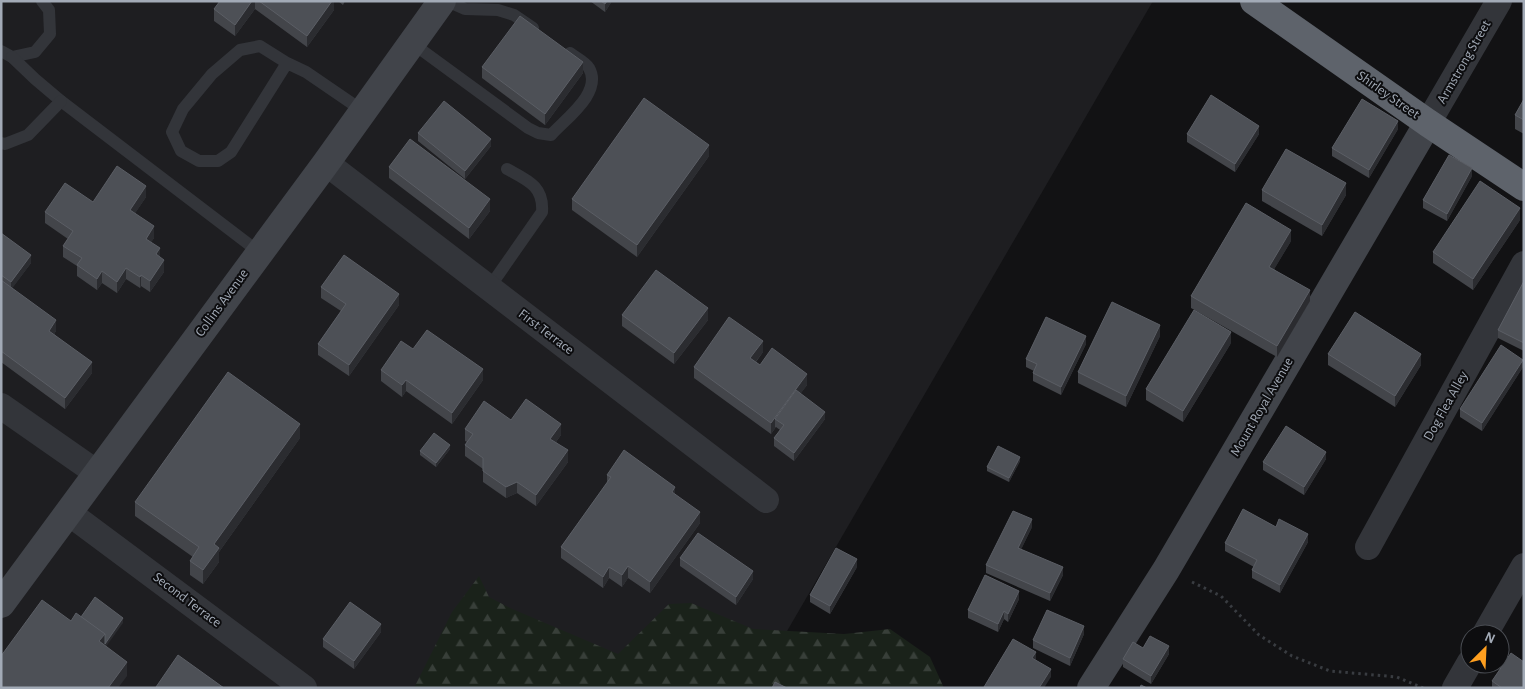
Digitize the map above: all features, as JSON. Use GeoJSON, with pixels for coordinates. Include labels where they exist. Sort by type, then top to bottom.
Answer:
{"type":"FeatureCollection","features":[{"type":"Feature","properties":{"kind":"highway","name":"Shirley Street"},"geometry":{"type":"LineString","coordinates":[[1254,1],[1428,123],[1524,187]]}},
{"type":"Feature","properties":{"kind":"street","name":"Collins Avenue"},"geometry":{"type":"LineString","coordinates":[[1,604],[326,163],[442,1]]}},
{"type":"Feature","properties":{"kind":"street","name":"Armstrong Street"},"geometry":{"type":"LineString","coordinates":[[1428,123],[1499,1]]}},
{"type":"Feature","properties":{"kind":"street","name":"Mount Royal Avenue"},"geometry":{"type":"LineString","coordinates":[[1091,688],[1166,570],[1428,123]]}},
{"type":"Feature","properties":{"kind":"street","name":"First Terrace"},"geometry":{"type":"LineString","coordinates":[[326,163],[766,500]]}},
{"type":"Feature","properties":{"kind":"street","name":"Dog Flea Alley"},"geometry":{"type":"LineString","coordinates":[[1368,547],[1524,264]]}},
{"type":"Feature","properties":{"kind":"street"},"geometry":{"type":"LineString","coordinates":[[1,406],[97,473]]}},
{"type":"Feature","properties":{"kind":"street","name":"Second Terrace"},"geometry":{"type":"LineString","coordinates":[[69,513],[304,688]]}},
{"type":"Feature","properties":{"kind":"street"},"geometry":{"type":"LineString","coordinates":[[1492,624],[1524,566]]}},
{"type":"Feature","properties":{"kind":"street"},"geometry":{"type":"LineString","coordinates":[[1455,688],[1463,674]]}},
{"type":"Feature","properties":{"kind":"lane"},"geometry":{"type":"LineString","coordinates":[[7,54],[35,52],[50,34],[49,10],[42,1]]}},
{"type":"Feature","properties":{"kind":"lane"},"geometry":{"type":"LineString","coordinates":[[447,1],[465,9],[498,10],[514,15],[544,35]]}},
{"type":"Feature","properties":{"kind":"lane"},"geometry":{"type":"LineString","coordinates":[[412,43],[528,128],[538,133],[551,135],[588,96],[592,78],[588,66],[558,46]]}},
{"type":"Feature","properties":{"kind":"lane"},"geometry":{"type":"LineString","coordinates":[[287,63],[231,152],[218,161],[199,161],[181,151],[172,132],[182,109],[212,74],[240,50],[260,46],[287,63],[306,72],[363,111]]}},
{"type":"Feature","properties":{"kind":"lane"},"geometry":{"type":"LineString","coordinates":[[7,54],[61,100],[259,252]]}},
{"type":"Feature","properties":{"kind":"lane"},"geometry":{"type":"LineString","coordinates":[[1,143],[5,144],[28,134],[61,100]]}},
{"type":"Feature","properties":{"kind":"lane"},"geometry":{"type":"LineString","coordinates":[[489,288],[542,212],[543,202],[538,190],[529,180],[507,169]]}},
{"type":"Feature","properties":{"kind":"path"},"geometry":{"type":"LineString","coordinates":[[1166,570],[1221,596],[1259,635],[1292,656],[1330,671],[1397,677],[1423,688]]}},
{"type":"Feature","properties":{"kind":"shaded area"},"geometry":{"type":"Polygon","coordinates":[[[1,1],[1153,1],[754,688],[1,688],[1,1]]]}},
{"type":"Feature","properties":{"kind":"green space"},"geometry":{"type":"Polygon","coordinates":[[[479,576],[489,597],[510,608],[618,654],[669,604],[691,603],[753,629],[844,634],[890,629],[930,657],[944,688],[414,688],[452,612],[479,576]]]}},
{"type":"Feature","properties":{"kind":"building"},"geometry":{"type":"Polygon","coordinates":[[[220,1],[252,1],[235,25],[214,9],[220,1]]]}},
{"type":"Feature","properties":{"kind":"building"},"geometry":{"type":"Polygon","coordinates":[[[259,1],[332,1],[307,36],[259,1]]]}},
{"type":"Feature","properties":{"kind":"building"},"geometry":{"type":"Polygon","coordinates":[[[520,16],[583,62],[545,114],[482,67],[520,16]]]}},
{"type":"Feature","properties":{"kind":"building"},"geometry":{"type":"Polygon","coordinates":[[[1211,95],[1259,126],[1235,164],[1187,134],[1211,95]]]}},
{"type":"Feature","properties":{"kind":"building"},"geometry":{"type":"Polygon","coordinates":[[[644,98],[709,145],[637,245],[572,199],[644,98]]]}},
{"type":"Feature","properties":{"kind":"building"},"geometry":{"type":"Polygon","coordinates":[[[1362,99],[1398,121],[1369,170],[1332,148],[1362,99]]]}},
{"type":"Feature","properties":{"kind":"building"},"geometry":{"type":"Polygon","coordinates":[[[1524,99],[1524,120],[1515,115],[1524,99]]]}},
{"type":"Feature","properties":{"kind":"building"},"geometry":{"type":"Polygon","coordinates":[[[444,101],[491,139],[465,171],[418,133],[444,101]]]}},
{"type":"Feature","properties":{"kind":"building"},"geometry":{"type":"Polygon","coordinates":[[[410,139],[490,199],[469,228],[389,167],[410,139]]]}},
{"type":"Feature","properties":{"kind":"building"},"geometry":{"type":"Polygon","coordinates":[[[1286,149],[1346,183],[1322,225],[1262,190],[1286,149]]]}},
{"type":"Feature","properties":{"kind":"building"},"geometry":{"type":"Polygon","coordinates":[[[1449,155],[1472,168],[1447,214],[1423,200],[1449,155]]]}},
{"type":"Feature","properties":{"kind":"building"},"geometry":{"type":"Polygon","coordinates":[[[117,166],[146,186],[130,210],[154,226],[146,239],[160,248],[156,254],[164,260],[150,281],[126,268],[117,282],[102,271],[97,279],[77,265],[82,258],[63,246],[73,231],[45,212],[65,183],[93,202],[117,166]]]}},
{"type":"Feature","properties":{"kind":"building"},"geometry":{"type":"Polygon","coordinates":[[[1480,181],[1520,208],[1473,279],[1433,252],[1480,181]]]}},
{"type":"Feature","properties":{"kind":"building"},"geometry":{"type":"Polygon","coordinates":[[[1246,203],[1291,230],[1269,267],[1310,290],[1277,346],[1191,296],[1246,203]]]}},
{"type":"Feature","properties":{"kind":"building"},"geometry":{"type":"Polygon","coordinates":[[[1,233],[31,255],[11,282],[1,275],[1,233]]]}},
{"type":"Feature","properties":{"kind":"building"},"geometry":{"type":"Polygon","coordinates":[[[344,255],[399,294],[349,365],[318,344],[346,304],[321,287],[344,255]]]}},
{"type":"Feature","properties":{"kind":"building"},"geometry":{"type":"Polygon","coordinates":[[[656,270],[708,308],[674,353],[622,315],[656,270]]]}},
{"type":"Feature","properties":{"kind":"building"},"geometry":{"type":"Polygon","coordinates":[[[1,280],[56,320],[49,331],[92,362],[65,398],[1,351],[1,280]]]}},
{"type":"Feature","properties":{"kind":"building"},"geometry":{"type":"Polygon","coordinates":[[[1524,281],[1524,343],[1498,330],[1524,281]]]}},
{"type":"Feature","properties":{"kind":"building"},"geometry":{"type":"Polygon","coordinates":[[[1112,302],[1160,325],[1126,396],[1078,372],[1112,302]]]}},
{"type":"Feature","properties":{"kind":"building"},"geometry":{"type":"Polygon","coordinates":[[[1194,310],[1231,332],[1183,411],[1146,389],[1194,310]]]}},
{"type":"Feature","properties":{"kind":"building"},"geometry":{"type":"Polygon","coordinates":[[[1355,312],[1421,354],[1395,396],[1328,354],[1355,312]]]}},
{"type":"Feature","properties":{"kind":"building"},"geometry":{"type":"Polygon","coordinates":[[[729,317],[763,341],[750,358],[760,365],[772,348],[807,374],[771,423],[694,367],[729,317]]]}},
{"type":"Feature","properties":{"kind":"building"},"geometry":{"type":"Polygon","coordinates":[[[1046,317],[1086,336],[1061,387],[1033,373],[1037,364],[1026,359],[1046,317]]]}},
{"type":"Feature","properties":{"kind":"building"},"geometry":{"type":"Polygon","coordinates":[[[427,330],[483,369],[452,413],[406,380],[402,385],[381,370],[401,341],[413,349],[427,330]]]}},
{"type":"Feature","properties":{"kind":"building"},"geometry":{"type":"Polygon","coordinates":[[[1501,345],[1523,360],[1482,423],[1460,409],[1501,345]]]}},
{"type":"Feature","properties":{"kind":"building"},"geometry":{"type":"Polygon","coordinates":[[[228,372],[300,424],[214,544],[219,548],[203,570],[190,561],[199,547],[135,502],[228,372]]]}},
{"type":"Feature","properties":{"kind":"building"},"geometry":{"type":"Polygon","coordinates":[[[796,390],[825,412],[794,453],[774,438],[784,425],[775,419],[796,390]]]}},
{"type":"Feature","properties":{"kind":"building"},"geometry":{"type":"Polygon","coordinates":[[[526,399],[561,424],[550,439],[568,450],[536,495],[517,482],[506,487],[483,471],[483,458],[465,445],[473,434],[465,429],[484,401],[511,420],[526,399]]]}},
{"type":"Feature","properties":{"kind":"building"},"geometry":{"type":"Polygon","coordinates":[[[1286,426],[1326,452],[1304,487],[1263,462],[1286,426]]]}},
{"type":"Feature","properties":{"kind":"building"},"geometry":{"type":"Polygon","coordinates":[[[434,433],[450,445],[436,463],[420,451],[434,433]]]}},
{"type":"Feature","properties":{"kind":"building"},"geometry":{"type":"Polygon","coordinates":[[[998,446],[1020,457],[1009,478],[987,467],[998,446]]]}},
{"type":"Feature","properties":{"kind":"building"},"geometry":{"type":"Polygon","coordinates":[[[624,450],[675,487],[672,492],[700,512],[650,582],[628,566],[622,575],[609,567],[603,577],[561,547],[611,477],[607,475],[624,450]]]}},
{"type":"Feature","properties":{"kind":"building"},"geometry":{"type":"Polygon","coordinates":[[[1243,509],[1276,527],[1279,519],[1308,534],[1280,585],[1252,570],[1257,560],[1225,543],[1243,509]]]}},
{"type":"Feature","properties":{"kind":"building"},"geometry":{"type":"Polygon","coordinates":[[[1013,511],[1032,519],[1018,548],[1063,567],[1050,593],[986,565],[1013,511]]]}},
{"type":"Feature","properties":{"kind":"building"},"geometry":{"type":"Polygon","coordinates":[[[698,533],[753,571],[736,597],[680,558],[698,533]]]}},
{"type":"Feature","properties":{"kind":"building"},"geometry":{"type":"Polygon","coordinates":[[[836,548],[857,559],[830,606],[810,595],[836,548]]]}},
{"type":"Feature","properties":{"kind":"building"},"geometry":{"type":"Polygon","coordinates":[[[985,575],[1019,591],[1008,614],[1004,611],[998,624],[968,610],[985,575]]]}},
{"type":"Feature","properties":{"kind":"building"},"geometry":{"type":"Polygon","coordinates":[[[95,597],[123,618],[105,644],[105,634],[81,617],[95,597]]]}},
{"type":"Feature","properties":{"kind":"building"},"geometry":{"type":"Polygon","coordinates":[[[42,600],[71,621],[76,613],[105,634],[99,641],[127,662],[108,688],[1,688],[1,656],[42,600]]]}},
{"type":"Feature","properties":{"kind":"building"},"geometry":{"type":"Polygon","coordinates":[[[350,602],[381,624],[354,661],[323,639],[350,602]]]}},
{"type":"Feature","properties":{"kind":"building"},"geometry":{"type":"Polygon","coordinates":[[[1047,610],[1084,626],[1070,658],[1033,640],[1047,610]]]}},
{"type":"Feature","properties":{"kind":"building"},"geometry":{"type":"Polygon","coordinates":[[[1150,636],[1169,646],[1151,676],[1123,659],[1133,642],[1143,648],[1150,636]]]}},
{"type":"Feature","properties":{"kind":"building"},"geometry":{"type":"Polygon","coordinates":[[[1013,639],[1036,652],[1032,658],[1051,669],[1039,688],[984,687],[1013,639]]]}},
{"type":"Feature","properties":{"kind":"building"},"geometry":{"type":"Polygon","coordinates":[[[1511,653],[1524,662],[1524,688],[1502,688],[1492,681],[1497,674],[1510,674],[1511,653]]]}},
{"type":"Feature","properties":{"kind":"building"},"geometry":{"type":"Polygon","coordinates":[[[178,655],[224,688],[156,687],[178,655]]]}},
{"type":"Feature","properties":{"kind":"building"},"geometry":{"type":"Polygon","coordinates":[[[775,682],[787,688],[772,688],[775,682]]]}}]}
